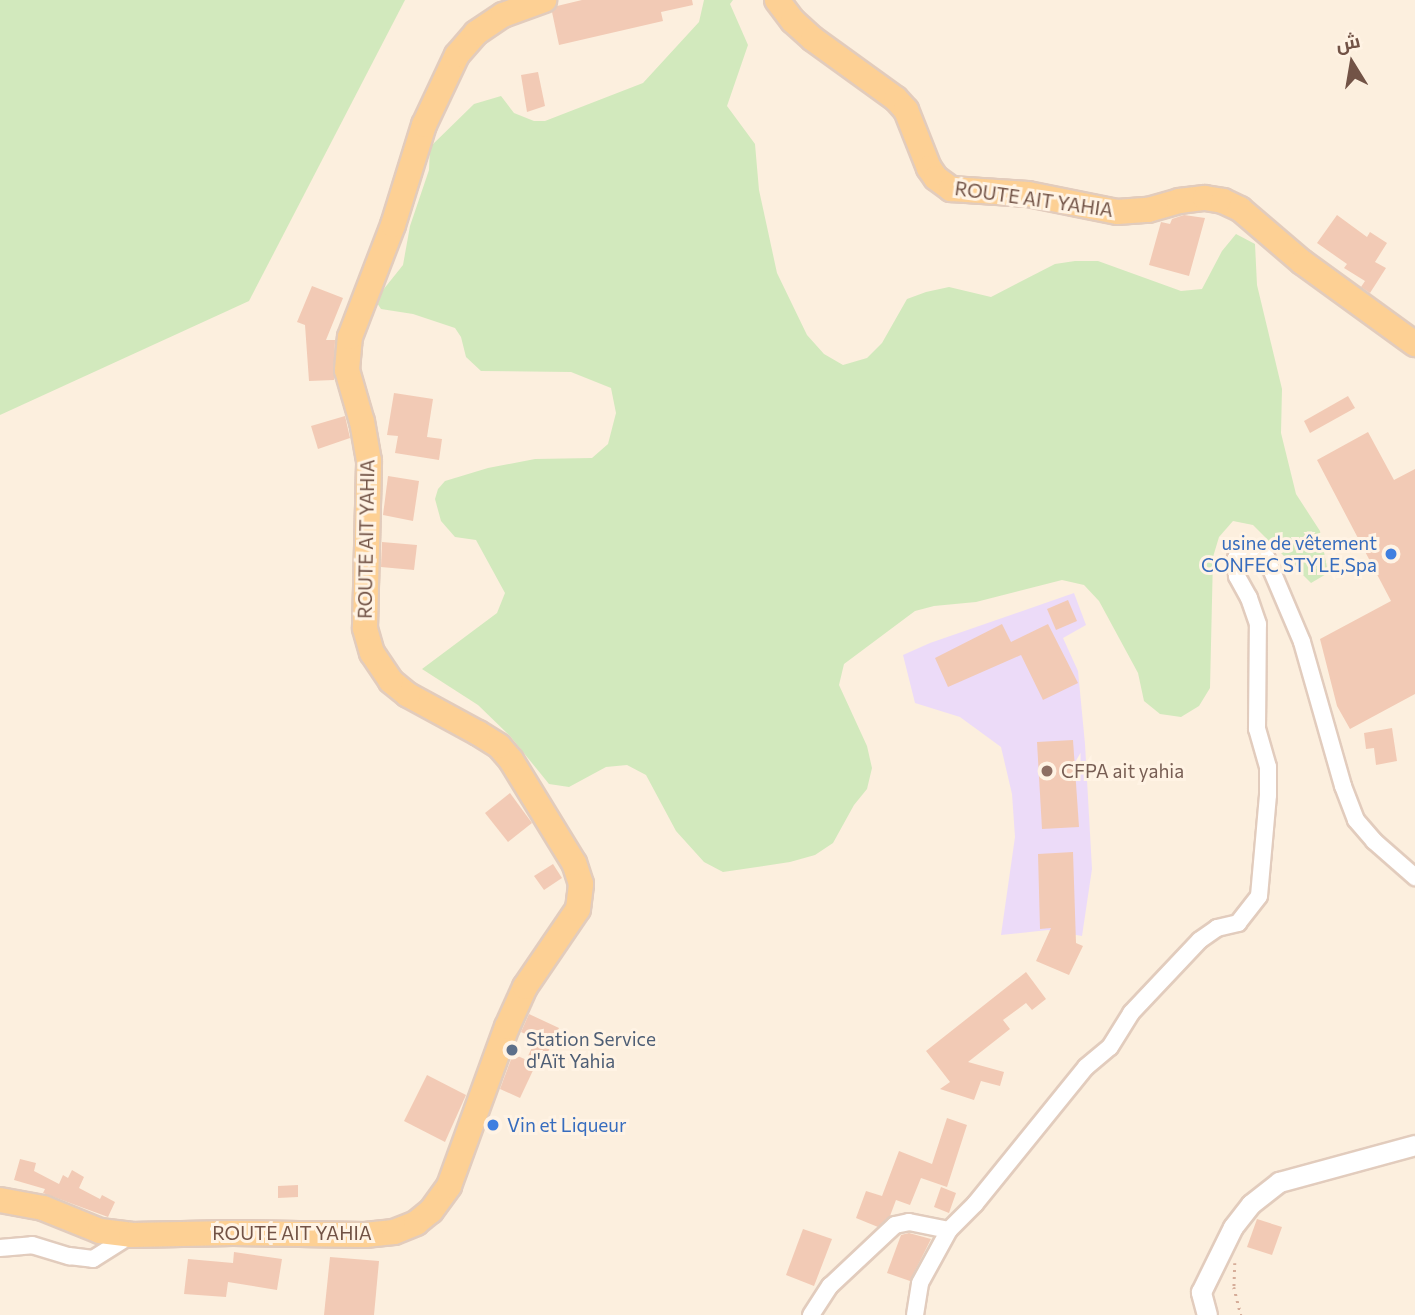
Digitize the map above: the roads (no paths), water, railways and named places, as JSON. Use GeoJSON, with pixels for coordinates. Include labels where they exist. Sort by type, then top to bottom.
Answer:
{"type":"FeatureCollection","features":[{"type":"Feature","properties":{"kind":"main road","name":"ROUTE AIT YAHIA"},"geometry":{"type":"LineString","coordinates":[[0,1200],[43,1208],[100,1231],[131,1235],[365,1235],[394,1232],[416,1223],[431,1211],[449,1186],[507,1027],[525,987],[578,909],[580,884],[574,863],[511,760],[499,746],[408,695],[391,681],[372,653],[365,618],[369,461],[362,422],[346,370],[350,337],[393,225],[424,125],[450,67],[476,33],[503,15],[544,0]]}},
{"type":"Feature","properties":{"kind":"main road","name":"ROUTE AIT YAHIA"},"geometry":{"type":"LineString","coordinates":[[777,0],[793,21],[813,39],[896,99],[906,110],[929,168],[936,178],[951,189],[1028,194],[1117,212],[1148,210],[1179,201],[1205,198],[1223,201],[1240,209],[1302,262],[1415,344]]}},
{"type":"Feature","properties":{"kind":"street"},"geometry":{"type":"LineString","coordinates":[[915,1315],[920,1283],[949,1230],[982,1196],[1086,1067],[1110,1047],[1131,1013],[1200,940],[1217,928],[1238,923],[1259,896],[1268,767],[1257,729],[1258,624],[1250,598],[1237,576],[1236,558],[1253,550],[1266,557],[1302,642],[1343,786],[1356,820],[1415,877]]}},
{"type":"Feature","properties":{"kind":"street"},"geometry":{"type":"LineString","coordinates":[[1207,1315],[1201,1292],[1233,1227],[1251,1204],[1279,1182],[1415,1145]]}},
{"type":"Feature","properties":{"kind":"street"},"geometry":{"type":"LineString","coordinates":[[811,1315],[830,1286],[895,1225],[909,1222],[949,1230]]}},
{"type":"Feature","properties":{"kind":"street"},"geometry":{"type":"LineString","coordinates":[[0,1248],[32,1245],[69,1256],[93,1259],[131,1235]]}},
{"type":"Feature","properties":{"kind":"place","name":"usine de vêtement CONFEC STYLE,Spa"},"geometry":{"type":"Point","coordinates":[1391,554]}},
{"type":"Feature","properties":{"kind":"place","name":"CFPA ait yahia"},"geometry":{"type":"Point","coordinates":[1047,771]}},
{"type":"Feature","properties":{"kind":"place","name":"Station Service d'Aït Yahia"},"geometry":{"type":"Point","coordinates":[512,1050]}},
{"type":"Feature","properties":{"kind":"place","name":"Vin et Liqueur"},"geometry":{"type":"Point","coordinates":[493,1125]}}]}
